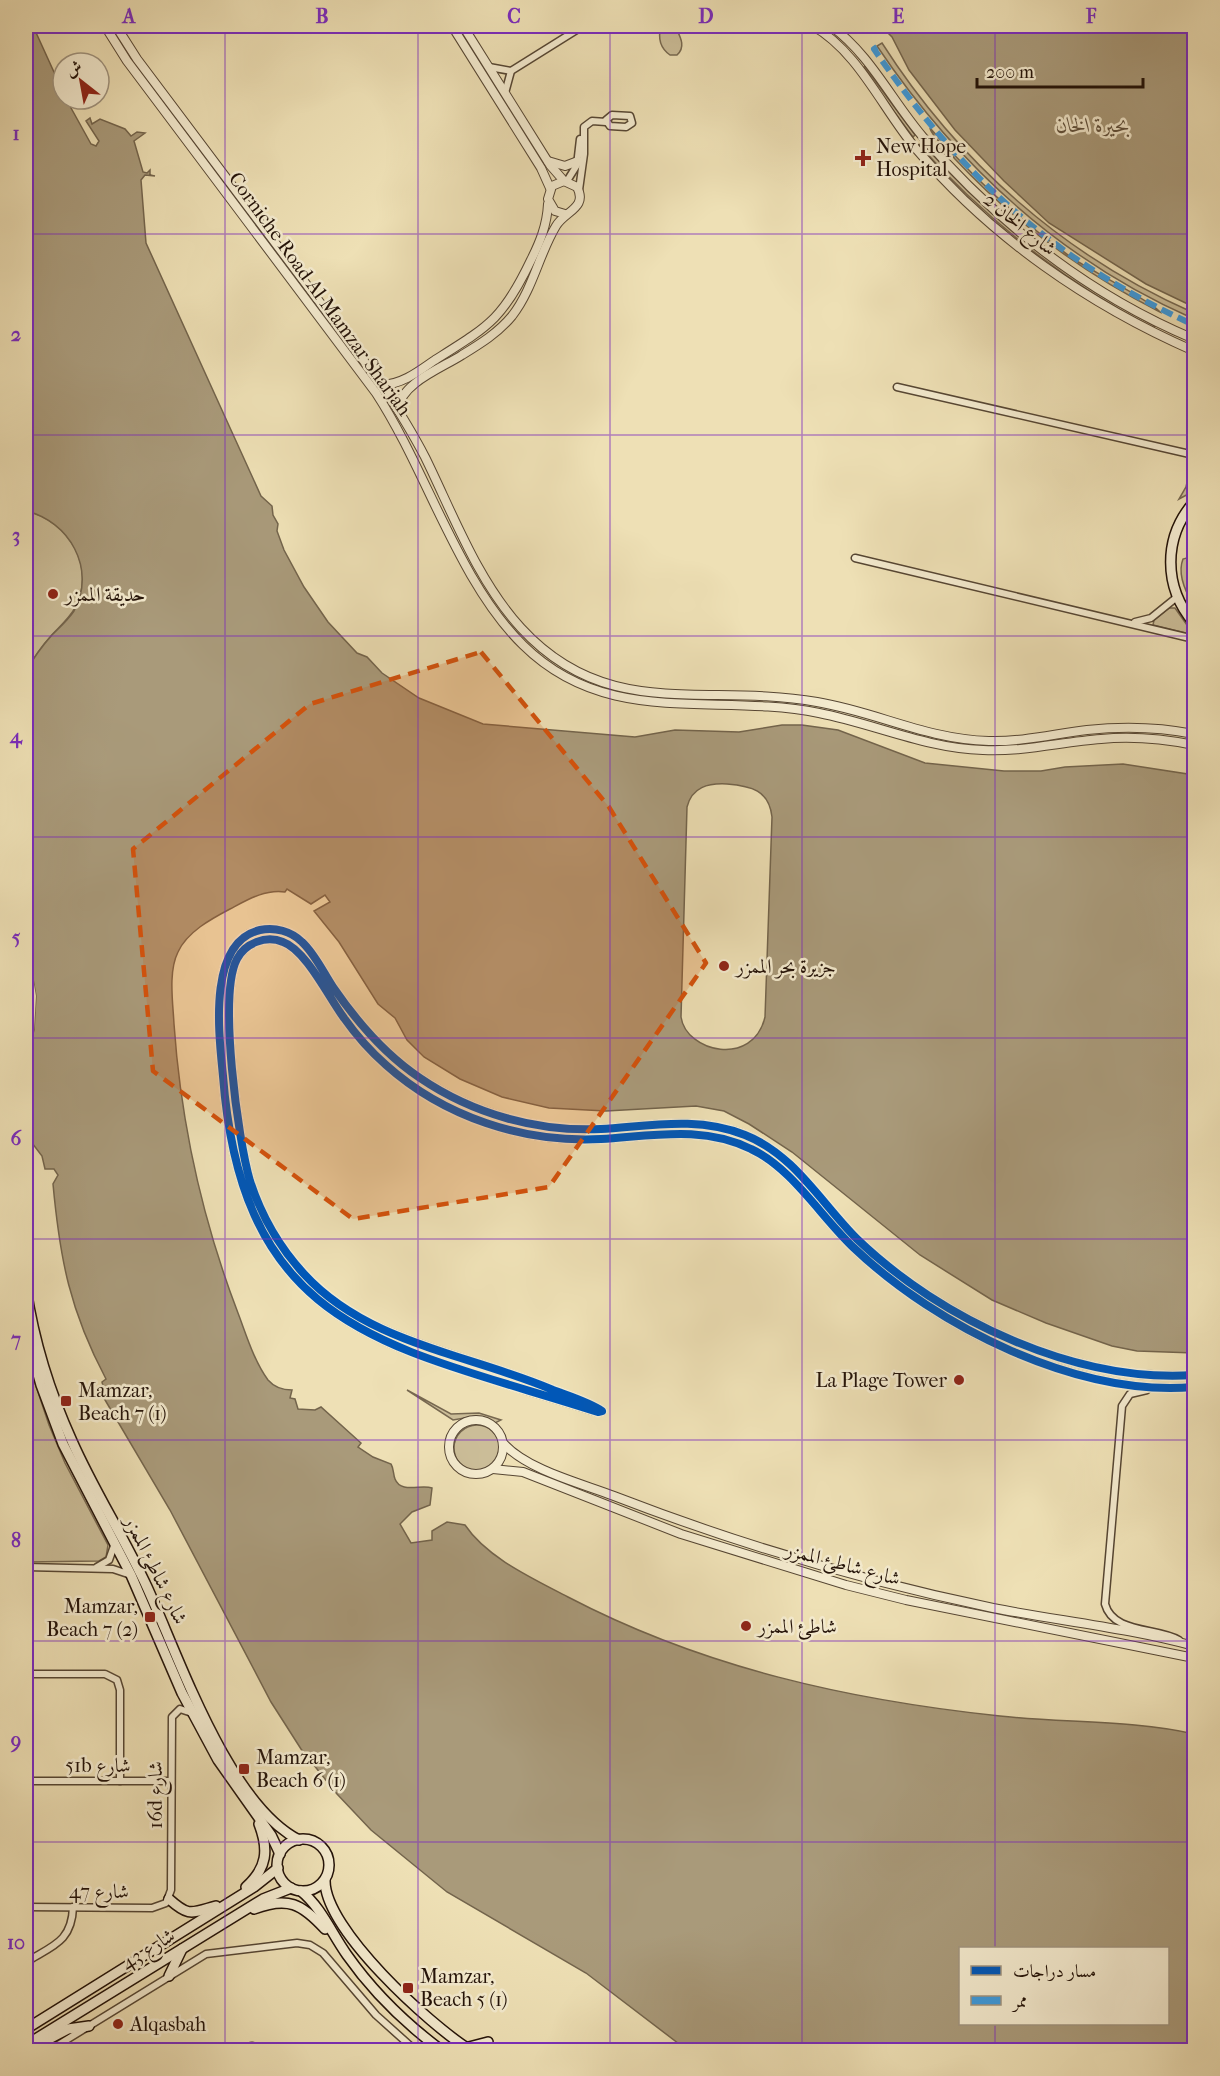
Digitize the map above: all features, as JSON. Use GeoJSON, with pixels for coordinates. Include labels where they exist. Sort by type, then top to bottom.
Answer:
{"type":"FeatureCollection","features":[{"type":"Feature","properties":{"kind":"main road"},"geometry":{"type":"LineString","coordinates":[[1194,502],[1179,525],[1171,549],[1171,575],[1177,597],[1194,623]]}},
{"type":"Feature","properties":{"kind":"main road"},"geometry":{"type":"LineString","coordinates":[[26,1163],[26,1179]]}},
{"type":"Feature","properties":{"kind":"main road","name":"شارع شاطئ الممزر"},"geometry":{"type":"LineString","coordinates":[[26,1289],[39,1350],[65,1426],[147,1586],[198,1705],[225,1755],[261,1809],[280,1828],[299,1840]]}},
{"type":"Feature","properties":{"kind":"main road","name":"شارع شاطئ الممزر"},"geometry":{"type":"LineString","coordinates":[[26,1331],[41,1385],[63,1444],[131,1575],[193,1714],[218,1760],[272,1835],[280,1854]]}},
{"type":"Feature","properties":{"kind":"main road"},"geometry":{"type":"LineString","coordinates":[[168,1899],[181,1909],[192,1913],[227,1904],[257,1876],[264,1862],[265,1840],[255,1814]]}},
{"type":"Feature","properties":{"kind":"main road"},"geometry":{"type":"LineString","coordinates":[[338,1943],[317,1908],[301,1892],[291,1888],[282,1880],[278,1868],[280,1854],[287,1845],[299,1840],[317,1843],[326,1852],[329,1863],[325,1880],[327,1896],[337,1914],[380,1973],[426,2019],[467,2049],[488,2042]]}},
{"type":"Feature","properties":{"kind":"main road","name":"شارع 43"},"geometry":{"type":"LineString","coordinates":[[26,2029],[260,1883],[278,1868]]}},
{"type":"Feature","properties":{"kind":"main road"},"geometry":{"type":"LineString","coordinates":[[301,1892],[312,1890],[325,1880]]}},
{"type":"Feature","properties":{"kind":"main road","name":"شارع 43"},"geometry":{"type":"LineString","coordinates":[[26,2045],[235,1916],[276,1892],[291,1888]]}},
{"type":"Feature","properties":{"kind":"main road"},"geometry":{"type":"LineString","coordinates":[[235,1916],[274,1903],[293,1904],[309,1913],[338,1943],[380,1996],[441,2050]]}},
{"type":"Feature","properties":{"kind":"main road"},"geometry":{"type":"LineString","coordinates":[[169,1977],[182,1949]]}},
{"type":"Feature","properties":{"kind":"main road"},"geometry":{"type":"LineString","coordinates":[[28,2050],[68,2029],[89,2026]]}},
{"type":"Feature","properties":{"kind":"street","name":"Corniche Road Al Mamzar Sharjah"},"geometry":{"type":"LineString","coordinates":[[105,26],[127,62],[376,393],[408,447],[477,582],[495,612],[523,645],[548,666],[585,688],[634,700],[736,705],[819,713],[919,741],[965,749],[1020,750],[1117,738],[1164,740],[1194,745]]}},
{"type":"Feature","properties":{"kind":"street","name":"Corniche Road Al Mamzar Sharjah"},"geometry":{"type":"LineString","coordinates":[[116,26],[137,58],[382,385],[398,410],[503,606],[533,640],[588,677],[636,692],[794,698],[829,704],[920,732],[962,739],[1023,740],[1122,728],[1194,734]]}},
{"type":"Feature","properties":{"kind":"street"},"geometry":{"type":"LineString","coordinates":[[382,385],[408,378],[476,335],[501,314],[516,292],[545,228],[550,188],[452,26]]}},
{"type":"Feature","properties":{"kind":"street"},"geometry":{"type":"LineString","coordinates":[[463,26],[547,160],[566,181],[579,190]]}},
{"type":"Feature","properties":{"kind":"street"},"geometry":{"type":"LineString","coordinates":[[489,67],[511,71],[583,26]]}},
{"type":"Feature","properties":{"kind":"street","name":"شارع الخان 2"},"geometry":{"type":"LineString","coordinates":[[813,26],[846,52],[896,124],[927,161],[1000,231],[1053,273],[1097,301],[1194,351]]}},
{"type":"Feature","properties":{"kind":"street","name":"شارع الخان 2"},"geometry":{"type":"LineString","coordinates":[[831,26],[866,60],[897,105],[939,155],[1011,225],[1106,294],[1194,339]]}},
{"type":"Feature","properties":{"kind":"street"},"geometry":{"type":"LineString","coordinates":[[846,52],[854,46]]}},
{"type":"Feature","properties":{"kind":"street"},"geometry":{"type":"LineString","coordinates":[[856,66],[866,60]]}},
{"type":"Feature","properties":{"kind":"street"},"geometry":{"type":"LineString","coordinates":[[506,93],[511,71]]}},
{"type":"Feature","properties":{"kind":"street"},"geometry":{"type":"LineString","coordinates":[[550,188],[566,181],[578,160],[582,125],[588,119],[607,120]]}},
{"type":"Feature","properties":{"kind":"street"},"geometry":{"type":"LineString","coordinates":[[548,202],[555,211],[565,214],[572,212],[579,204],[584,154],[583,129],[587,123],[597,119]]}},
{"type":"Feature","properties":{"kind":"street"},"geometry":{"type":"LineString","coordinates":[[547,160],[561,166],[578,160]]}},
{"type":"Feature","properties":{"kind":"street"},"geometry":{"type":"LineString","coordinates":[[398,410],[406,391],[483,342],[512,316],[527,292],[554,231],[565,214]]}},
{"type":"Feature","properties":{"kind":"street"},"geometry":{"type":"LineString","coordinates":[[897,387],[1194,455]]}},
{"type":"Feature","properties":{"kind":"street"},"geometry":{"type":"LineString","coordinates":[[855,558],[1194,639]]}},
{"type":"Feature","properties":{"kind":"street"},"geometry":{"type":"LineString","coordinates":[[477,582],[486,578]]}},
{"type":"Feature","properties":{"kind":"street"},"geometry":{"type":"LineString","coordinates":[[1122,621],[1148,620],[1177,597]]}},
{"type":"Feature","properties":{"kind":"street"},"geometry":{"type":"LineString","coordinates":[[736,705],[738,695]]}},
{"type":"Feature","properties":{"kind":"street"},"geometry":{"type":"LineString","coordinates":[[1190,1388],[1128,1384],[1062,1368],[1011,1350],[949,1319],[878,1270],[829,1224],[780,1168],[747,1146],[722,1138],[673,1132],[595,1139],[533,1135],[474,1118],[432,1098],[398,1075],[368,1048],[347,1023],[294,948],[277,940],[263,940],[251,945],[241,953],[235,964],[232,984],[232,1066],[239,1133],[257,1201],[273,1233],[294,1262],[318,1288],[346,1310],[396,1336],[518,1375],[602,1410],[598,1412],[392,1345],[340,1318],[311,1295],[285,1268],[264,1237],[248,1204],[231,1143],[221,1052],[223,968],[233,946],[246,935],[262,930],[278,930],[294,935],[306,945],[345,1004],[375,1041],[405,1067],[437,1089],[492,1114],[550,1127],[596,1129],[674,1122],[739,1132],[766,1145],[789,1162],[837,1218],[885,1263],[969,1318],[1033,1348],[1095,1367],[1138,1374],[1194,1375]]}},
{"type":"Feature","properties":{"kind":"street"},"geometry":{"type":"LineString","coordinates":[[368,1048],[375,1041]]}},
{"type":"Feature","properties":{"kind":"street"},"geometry":{"type":"LineString","coordinates":[[432,1098],[437,1089]]}},
{"type":"Feature","properties":{"kind":"street"},"geometry":{"type":"LineString","coordinates":[[515,1386],[520,1380],[518,1375]]}},
{"type":"Feature","properties":{"kind":"street"},"geometry":{"type":"LineString","coordinates":[[1185,1644],[1164,1633],[1118,1622],[1106,1610],[1105,1599],[1123,1403],[1130,1394],[1137,1390],[1190,1388]]}},
{"type":"Feature","properties":{"kind":"street"},"geometry":{"type":"LineString","coordinates":[[475,1420],[483,1421],[497,1429],[504,1444],[502,1458],[493,1469],[478,1475],[463,1471],[452,1460],[450,1438],[461,1425],[475,1420]]}},
{"type":"Feature","properties":{"kind":"street","name":"شارع شاطئ الممزر"},"geometry":{"type":"LineString","coordinates":[[504,1444],[527,1462],[685,1524],[793,1559],[919,1592],[1194,1646]]}},
{"type":"Feature","properties":{"kind":"street","name":"شارع شاطئ الممزر"},"geometry":{"type":"LineString","coordinates":[[493,1469],[523,1472],[681,1534],[846,1585],[950,1609],[1194,1658]]}},
{"type":"Feature","properties":{"kind":"street"},"geometry":{"type":"LineString","coordinates":[[91,1568],[102,1566],[110,1560],[115,1543]]}},
{"type":"Feature","properties":{"kind":"street"},"geometry":{"type":"LineString","coordinates":[[26,1568],[91,1568],[118,1570],[131,1575]]}},
{"type":"Feature","properties":{"kind":"street"},"geometry":{"type":"LineString","coordinates":[[26,1674],[105,1674],[117,1680],[120,1690],[120,1781]]}},
{"type":"Feature","properties":{"kind":"street","name":"16d شارع"},"geometry":{"type":"LineString","coordinates":[[168,1899],[172,1717],[180,1709],[193,1714]]}},
{"type":"Feature","properties":{"kind":"street","name":"51b شارع"},"geometry":{"type":"LineString","coordinates":[[26,1781],[171,1781]]}},
{"type":"Feature","properties":{"kind":"street","name":"شارع 47"},"geometry":{"type":"LineString","coordinates":[[26,1907],[157,1907],[168,1899]]}},
{"type":"Feature","properties":{"kind":"street"},"geometry":{"type":"LineString","coordinates":[[26,1962],[66,1936],[72,1925],[73,1907]]}},
{"type":"Feature","properties":{"kind":"street"},"geometry":{"type":"LineString","coordinates":[[50,2050],[215,1951],[293,1943],[310,1945],[322,1953],[376,2015],[415,2050]]}},
{"type":"Feature","properties":{"kind":"street"},"geometry":{"type":"LineString","coordinates":[[231,2050],[252,2046],[273,2050]]}},
{"type":"Feature","properties":{"kind":"highlighted area"},"geometry":{"type":"Polygon","coordinates":[[[481,652],[609,807],[706,963],[549,1187],[353,1219],[153,1071],[133,849],[310,704],[481,652]]]}},
{"type":"Feature","properties":{"kind":"shaded area"},"geometry":{"type":"Polygon","coordinates":[[[661,26],[675,26],[682,44],[677,55],[670,55],[662,46],[661,26]]]}},
{"type":"Feature","properties":{"kind":"shaded area"},"geometry":{"type":"Polygon","coordinates":[[[882,43],[912,86],[945,127],[980,166],[1018,201],[1058,234],[1101,264],[1146,290],[1194,313],[1194,319],[1100,269],[1057,239],[1016,205],[942,131],[908,90],[877,46],[882,43]]]}},
{"type":"Feature","properties":{"kind":"shaded area"},"geometry":{"type":"Polygon","coordinates":[[[864,66],[915,135],[913,137],[875,86],[864,66]]]}},
{"type":"Feature","properties":{"kind":"shaded area"},"geometry":{"type":"Polygon","coordinates":[[[930,128],[981,182],[1017,215],[1075,260],[1135,294],[1160,312],[1077,263],[1025,225],[955,159],[930,128]]]}},
{"type":"Feature","properties":{"kind":"shaded area"},"geometry":{"type":"Polygon","coordinates":[[[922,143],[974,197],[1030,245],[1090,288],[1155,326],[1153,328],[1120,310],[1028,247],[999,224],[945,173],[919,145],[922,143]]]}},
{"type":"Feature","properties":{"kind":"shaded area"},"geometry":{"type":"Polygon","coordinates":[[[1192,460],[1194,461],[1194,491],[1179,499],[1186,487],[1192,460]]]}},
{"type":"Feature","properties":{"kind":"shaded area","name":"حديقة الممزر"},"geometry":{"type":"Polygon","coordinates":[[[26,511],[41,516],[66,535],[80,562],[83,577],[81,592],[75,608],[43,645],[26,671],[26,511]]]}},
{"type":"Feature","properties":{"kind":"shaded area"},"geometry":{"type":"Polygon","coordinates":[[[1190,557],[1194,562],[1194,606],[1185,589],[1181,571],[1183,559],[1190,557]]]}},
{"type":"Feature","properties":{"kind":"shaded area"},"geometry":{"type":"Polygon","coordinates":[[[1169,608],[1175,608],[1194,635],[1153,625],[1154,620],[1169,608]]]}},
{"type":"Feature","properties":{"kind":"shaded area"},"geometry":{"type":"Polygon","coordinates":[[[26,938],[33,970],[34,1000],[26,1062],[26,938]]]}},
{"type":"Feature","properties":{"kind":"shaded area"},"geometry":{"type":"Polygon","coordinates":[[[26,1356],[49,1425],[65,1463],[108,1545],[106,1557],[99,1561],[26,1562],[26,1356]]]}},
{"type":"Feature","properties":{"kind":"shaded area"},"geometry":{"type":"Polygon","coordinates":[[[407,1390],[451,1414],[479,1413],[501,1420],[495,1423],[476,1416],[453,1420],[407,1390]]]}},
{"type":"Feature","properties":{"kind":"shaded area"},"geometry":{"type":"Polygon","coordinates":[[[477,1425],[493,1432],[500,1448],[493,1464],[477,1471],[461,1464],[454,1448],[461,1432],[477,1425]]]}},
{"type":"Feature","properties":{"kind":"water"},"geometry":{"type":"Polygon","coordinates":[[[26,26],[33,26],[51,66],[51,111],[73,111],[91,144],[96,146],[99,141],[86,121],[90,118],[92,124],[100,119],[125,129],[131,136],[137,132],[145,133],[134,141],[143,172],[147,173],[150,170],[150,175],[155,176],[145,175],[141,180],[146,243],[261,496],[272,506],[284,550],[304,587],[328,622],[357,653],[367,657],[382,673],[419,698],[483,724],[635,737],[675,730],[739,732],[782,725],[802,725],[838,730],[925,763],[1004,771],[1041,771],[1065,767],[1123,764],[1194,775],[1194,1353],[1137,1351],[1112,1346],[1046,1323],[992,1300],[920,1255],[792,1152],[724,1111],[696,1106],[606,1111],[549,1108],[502,1097],[460,1079],[424,1057],[407,1040],[395,1018],[378,1004],[339,942],[314,911],[330,902],[325,895],[311,904],[287,889],[285,892],[270,892],[250,899],[215,917],[193,932],[182,945],[175,960],[172,988],[177,1062],[195,1171],[225,1278],[254,1356],[270,1382],[278,1388],[292,1390],[290,1398],[295,1399],[298,1409],[315,1410],[321,1407],[361,1443],[358,1447],[373,1457],[391,1464],[398,1484],[406,1487],[432,1488],[430,1505],[412,1512],[400,1524],[411,1543],[432,1540],[432,1531],[447,1522],[465,1525],[474,1537],[498,1558],[526,1575],[619,1622],[725,1662],[778,1677],[888,1701],[944,1709],[1000,1716],[1147,1726],[1194,1734],[1194,2050],[687,2050],[586,1973],[447,1892],[371,1830],[337,1794],[301,1749],[271,1702],[170,1510],[98,1388],[103,1386],[102,1382],[106,1379],[75,1307],[63,1261],[53,1184],[58,1175],[54,1169],[45,1169],[42,1156],[26,1135],[26,1062],[34,1030],[36,996],[26,938],[26,671],[52,635],[74,611],[80,595],[82,579],[75,549],[55,525],[41,516],[26,511],[26,26]],[[713,784],[697,791],[689,800],[687,807],[681,1017],[686,1029],[695,1039],[707,1046],[720,1049],[734,1049],[748,1043],[758,1033],[765,1017],[772,817],[763,795],[751,788],[713,784]]]}},
{"type":"Feature","properties":{"kind":"water","name":"بحيرة الخان"},"geometry":{"type":"Polygon","coordinates":[[[881,26],[1194,26],[1194,307],[1146,284],[1049,223],[955,130],[909,70],[892,37],[881,26]]]}},
{"type":"Feature","properties":{"kind":"pier"},"geometry":{"type":"Polygon","coordinates":[[[26,938],[36,996],[34,1030],[26,1062],[33,996],[26,938]]]}},
{"type":"Feature","properties":{"kind":"marked path"},"geometry":{"type":"LineString","coordinates":[[877,47],[874,49],[941,137],[1014,211],[1097,273],[1194,325]]}},
{"type":"Feature","properties":{"kind":"cycle path"},"geometry":{"type":"LineString","coordinates":[[1194,1375],[1149,1375],[1103,1369],[1058,1357],[969,1320],[928,1296],[891,1268],[857,1239],[806,1181],[778,1154],[745,1135],[727,1129],[691,1124],[601,1129],[553,1127],[506,1118],[462,1102],[420,1078],[383,1048],[342,1000],[311,952],[293,935],[277,930],[260,930],[243,938],[231,952],[220,992],[219,1015],[223,1076],[236,1162],[261,1228],[295,1278],[340,1316],[393,1344],[454,1368],[598,1412],[602,1411],[585,1402],[521,1378],[421,1345],[358,1317],[330,1298],[304,1274],[279,1242],[265,1218],[250,1181],[245,1161],[236,1102],[230,1034],[229,1003],[237,959],[245,949],[263,940],[283,942],[300,954],[349,1024],[374,1054],[409,1083],[459,1112],[486,1123],[543,1136],[601,1139],[696,1134],[733,1142],[766,1157],[780,1168],[854,1248],[888,1277],[967,1329],[1011,1351],[1057,1368],[1103,1381],[1149,1387],[1194,1387]]}},
{"type":"Feature","properties":{"kind":"place","name":"New Hope Hospital"},"geometry":{"type":"Point","coordinates":[863,158]}},
{"type":"Feature","properties":{"kind":"place","name":"حديقة الممزر"},"geometry":{"type":"Point","coordinates":[53,594]}},
{"type":"Feature","properties":{"kind":"place","name":"جزيرة بحر الممزر"},"geometry":{"type":"Point","coordinates":[724,966]}},
{"type":"Feature","properties":{"kind":"place","name":"La Plage Tower"},"geometry":{"type":"Point","coordinates":[959,1380]}},
{"type":"Feature","properties":{"kind":"place","name":"Mamzar, Beach 7 (1)"},"geometry":{"type":"Point","coordinates":[66,1401]}},
{"type":"Feature","properties":{"kind":"place","name":"Mamzar, Beach 7 (2)"},"geometry":{"type":"Point","coordinates":[150,1617]}},
{"type":"Feature","properties":{"kind":"place","name":"شاطئ الممزر"},"geometry":{"type":"Point","coordinates":[746,1626]}},
{"type":"Feature","properties":{"kind":"place","name":"Mamzar, Beach 6 (1)"},"geometry":{"type":"Point","coordinates":[244,1769]}},
{"type":"Feature","properties":{"kind":"place","name":"Mamzar, Beach 5 (1)"},"geometry":{"type":"Point","coordinates":[408,1988]}},
{"type":"Feature","properties":{"kind":"place","name":"Alqasbah"},"geometry":{"type":"Point","coordinates":[118,2024]}}]}
